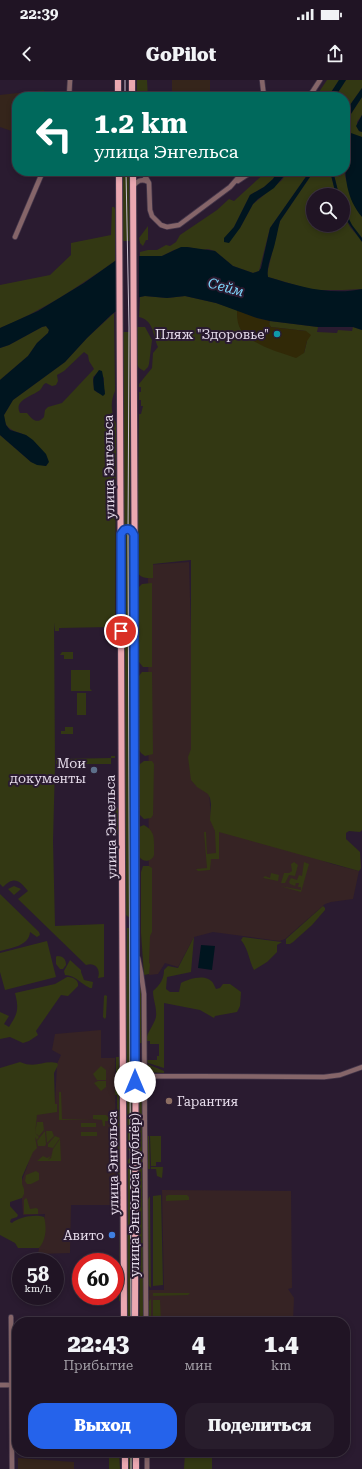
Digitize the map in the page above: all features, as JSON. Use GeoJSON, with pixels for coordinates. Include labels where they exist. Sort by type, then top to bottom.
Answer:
{"type":"FeatureCollection","features":[{"type":"Feature","properties":{"kind":"main road"},"geometry":{"type":"LineString","coordinates":[[118,80],[118,92]]}},
{"type":"Feature","properties":{"kind":"main road"},"geometry":{"type":"LineString","coordinates":[[132,80],[132,92]]}},
{"type":"Feature","properties":{"kind":"main road","name":"улица Энгельса"},"geometry":{"type":"LineString","coordinates":[[119,176],[124,1317]]}},
{"type":"Feature","properties":{"kind":"main road","name":"улица Энгельса"},"geometry":{"type":"LineString","coordinates":[[133,176],[136,910],[135,1317]]}},
{"type":"Feature","properties":{"kind":"main road"},"geometry":{"type":"LineString","coordinates":[[121,534],[124,530],[128,529],[132,531],[134,535]]}},
{"type":"Feature","properties":{"kind":"main road"},"geometry":{"type":"LineString","coordinates":[[123,911],[125,918],[129,920],[134,916],[136,910]]}},
{"type":"Feature","properties":{"kind":"main road"},"geometry":{"type":"LineString","coordinates":[[123,935],[124,928],[129,925],[134,928],[135,936]]}},
{"type":"Feature","properties":{"kind":"main road"},"geometry":{"type":"LineString","coordinates":[[123,1153],[135,1153]]}},
{"type":"Feature","properties":{"kind":"main road"},"geometry":{"type":"LineString","coordinates":[[125,1457],[125,1469]]}},
{"type":"Feature","properties":{"kind":"main road"},"geometry":{"type":"LineString","coordinates":[[136,1457],[136,1469]]}},
{"type":"Feature","properties":{"kind":"street"},"geometry":{"type":"LineString","coordinates":[[69,92],[70,80]]}},
{"type":"Feature","properties":{"kind":"street"},"geometry":{"type":"LineString","coordinates":[[262,80],[263,92]]}},
{"type":"Feature","properties":{"kind":"street"},"geometry":{"type":"LineString","coordinates":[[312,92],[320,80]]}},
{"type":"Feature","properties":{"kind":"street"},"geometry":{"type":"LineString","coordinates":[[15,237],[41,176]]}},
{"type":"Feature","properties":{"kind":"street"},"geometry":{"type":"LineString","coordinates":[[145,176],[149,183],[150,210],[152,216],[161,225],[167,227],[179,225],[246,176]]}},
{"type":"Feature","properties":{"kind":"street"},"geometry":{"type":"LineString","coordinates":[[230,187],[240,176]]}},
{"type":"Feature","properties":{"kind":"street"},"geometry":{"type":"LineString","coordinates":[[133,188],[140,180],[146,180],[149,183]]}},
{"type":"Feature","properties":{"kind":"street","name":"улица Энгельса (дублёр)"},"geometry":{"type":"LineString","coordinates":[[135,949],[142,973],[144,994],[146,1317]]}},
{"type":"Feature","properties":{"kind":"street"},"geometry":{"type":"LineString","coordinates":[[135,1082],[139,1077],[144,1076],[324,1077],[362,1067]]}},
{"type":"Feature","properties":{"kind":"street"},"geometry":{"type":"LineString","coordinates":[[11,1317],[12,1469]]}},
{"type":"Feature","properties":{"kind":"street"},"geometry":{"type":"LineString","coordinates":[[0,1385],[12,1385]]}},
{"type":"Feature","properties":{"kind":"street"},"geometry":{"type":"LineString","coordinates":[[147,1457],[148,1469]]}},
{"type":"Feature","properties":{"kind":"shaded area"},"geometry":{"type":"Polygon","coordinates":[[[172,80],[210,80],[210,92],[172,92],[172,80]]]}},
{"type":"Feature","properties":{"kind":"shaded area"},"geometry":{"type":"Polygon","coordinates":[[[44,90],[44,92],[26,92],[44,90]]]}},
{"type":"Feature","properties":{"kind":"shaded area"},"geometry":{"type":"Polygon","coordinates":[[[12,94],[12,131],[0,127],[0,95],[12,94]]]}},
{"type":"Feature","properties":{"kind":"shaded area"},"geometry":{"type":"Polygon","coordinates":[[[189,562],[195,783],[209,792],[211,819],[332,864],[359,871],[353,899],[325,904],[285,939],[279,941],[213,932],[194,937],[178,967],[165,963],[158,974],[149,975],[148,565],[189,562]]]}},
{"type":"Feature","properties":{"kind":"shaded area"},"geometry":{"type":"Polygon","coordinates":[[[101,1030],[101,1058],[115,1058],[116,1205],[71,1205],[70,1253],[38,1253],[45,1214],[23,1215],[21,1183],[28,1164],[38,1106],[55,1103],[57,1064],[61,1055],[52,1050],[55,1034],[101,1030]]]}},
{"type":"Feature","properties":{"kind":"shaded area"},"geometry":{"type":"Polygon","coordinates":[[[162,1190],[291,1191],[292,1288],[288,1289],[294,1298],[293,1317],[138,1317],[138,1290],[164,1290],[162,1190]]]}},
{"type":"Feature","properties":{"kind":"shaded area"},"geometry":{"type":"Polygon","coordinates":[[[18,1458],[74,1462],[74,1469],[18,1469],[18,1458]]]}},
{"type":"Feature","properties":{"kind":"green space"},"geometry":{"type":"Polygon","coordinates":[[[137,80],[147,80],[148,92],[137,92],[137,80]]]}},
{"type":"Feature","properties":{"kind":"green space"},"geometry":{"type":"Polygon","coordinates":[[[327,80],[339,80],[331,92],[319,92],[327,80]]]}},
{"type":"Feature","properties":{"kind":"green space"},"geometry":{"type":"Polygon","coordinates":[[[346,80],[362,80],[362,88],[350,105],[350,92],[338,92],[346,80]]]}},
{"type":"Feature","properties":{"kind":"green space"},"geometry":{"type":"Polygon","coordinates":[[[362,97],[362,115],[357,122],[359,131],[362,132],[362,137],[350,134],[350,115],[362,97]]]}},
{"type":"Feature","properties":{"kind":"green space"},"geometry":{"type":"Polygon","coordinates":[[[121,176],[130,176],[130,241],[121,241],[121,176]]]}},
{"type":"Feature","properties":{"kind":"green space"},"geometry":{"type":"Polygon","coordinates":[[[262,176],[275,176],[264,187],[250,195],[234,227],[225,238],[240,228],[253,204],[282,180],[285,176],[306,176],[270,228],[259,271],[253,273],[233,266],[215,251],[208,249],[203,250],[187,247],[174,250],[162,256],[140,256],[140,252],[157,250],[166,245],[170,246],[176,242],[180,235],[217,210],[229,199],[234,201],[262,176]]]}},
{"type":"Feature","properties":{"kind":"green space"},"geometry":{"type":"Polygon","coordinates":[[[311,176],[331,176],[334,188],[306,188],[306,232],[350,232],[350,227],[362,241],[362,289],[314,290],[337,297],[268,277],[267,274],[280,221],[311,176]]]}},
{"type":"Feature","properties":{"kind":"green space"},"geometry":{"type":"Polygon","coordinates":[[[334,176],[345,176],[362,211],[362,238],[350,221],[350,188],[337,188],[334,176]]]}},
{"type":"Feature","properties":{"kind":"green space"},"geometry":{"type":"Polygon","coordinates":[[[112,207],[115,209],[115,261],[74,289],[45,306],[0,328],[0,285],[50,275],[71,255],[71,243],[111,235],[112,207]]]}},
{"type":"Feature","properties":{"kind":"green space"},"geometry":{"type":"Polygon","coordinates":[[[148,226],[148,240],[146,240],[143,246],[140,243],[139,238],[148,226]]]}},
{"type":"Feature","properties":{"kind":"green space"},"geometry":{"type":"Polygon","coordinates":[[[185,296],[216,303],[237,310],[239,322],[244,334],[263,343],[304,353],[307,341],[306,331],[271,327],[269,324],[270,321],[318,327],[317,332],[337,333],[338,330],[352,331],[353,327],[362,330],[362,830],[360,832],[349,831],[346,833],[346,839],[360,852],[361,868],[359,871],[219,832],[219,859],[211,859],[210,870],[198,871],[196,869],[207,868],[204,832],[206,832],[207,854],[216,853],[215,831],[210,820],[210,798],[208,794],[197,787],[191,780],[188,757],[191,749],[191,560],[153,564],[153,578],[145,578],[137,571],[139,414],[141,414],[143,406],[141,406],[141,400],[139,400],[139,392],[141,392],[141,387],[139,387],[139,384],[152,368],[153,353],[158,347],[148,321],[139,317],[140,297],[167,298],[185,296]]]}},
{"type":"Feature","properties":{"kind":"green space"},"geometry":{"type":"Polygon","coordinates":[[[114,313],[115,391],[112,399],[112,408],[116,424],[115,629],[111,630],[110,627],[59,628],[59,631],[55,631],[54,623],[55,765],[53,841],[55,926],[104,924],[104,977],[98,978],[99,972],[95,965],[86,965],[18,899],[28,891],[22,884],[16,881],[10,881],[3,887],[0,884],[0,435],[31,462],[46,466],[48,463],[37,445],[23,434],[10,429],[7,426],[4,415],[13,400],[65,362],[87,338],[114,313]],[[84,352],[64,371],[57,375],[58,381],[56,385],[52,386],[46,383],[40,390],[21,402],[19,405],[20,413],[27,413],[33,419],[39,421],[44,417],[45,410],[48,407],[62,403],[94,369],[89,361],[88,355],[84,352]],[[98,372],[93,377],[94,390],[98,393],[105,392],[103,386],[104,378],[98,372]]]}},
{"type":"Feature","properties":{"kind":"green space"},"geometry":{"type":"Polygon","coordinates":[[[46,326],[49,330],[48,333],[37,343],[28,356],[0,380],[0,348],[46,326]]]}},
{"type":"Feature","properties":{"kind":"green space"},"geometry":{"type":"Polygon","coordinates":[[[137,327],[145,327],[152,340],[149,364],[144,371],[139,368],[137,364],[137,327]]]}},
{"type":"Feature","properties":{"kind":"green space"},"geometry":{"type":"Polygon","coordinates":[[[122,332],[131,332],[130,528],[126,526],[123,528],[122,332]]]}},
{"type":"Feature","properties":{"kind":"green space"},"geometry":{"type":"Polygon","coordinates":[[[127,532],[130,534],[133,811],[132,915],[130,918],[126,915],[125,865],[125,534],[127,532]]]}},
{"type":"Feature","properties":{"kind":"green space"},"geometry":{"type":"Polygon","coordinates":[[[152,583],[152,667],[143,667],[139,662],[138,588],[142,584],[152,583]]]}},
{"type":"Feature","properties":{"kind":"green space"},"geometry":{"type":"Polygon","coordinates":[[[62,652],[73,652],[73,659],[64,659],[64,655],[60,655],[62,652]]]}},
{"type":"Feature","properties":{"kind":"green space"},"geometry":{"type":"Polygon","coordinates":[[[71,670],[90,670],[90,689],[92,691],[71,691],[71,670]]]}},
{"type":"Feature","properties":{"kind":"green space"},"geometry":{"type":"Polygon","coordinates":[[[142,672],[152,672],[153,754],[145,756],[138,748],[138,677],[142,672]]]}},
{"type":"Feature","properties":{"kind":"green space"},"geometry":{"type":"Polygon","coordinates":[[[77,693],[86,693],[86,715],[77,715],[77,693]]]}},
{"type":"Feature","properties":{"kind":"green space"},"geometry":{"type":"Polygon","coordinates":[[[65,727],[73,727],[73,734],[61,734],[61,731],[65,731],[65,727]]]}},
{"type":"Feature","properties":{"kind":"green space"},"geometry":{"type":"Polygon","coordinates":[[[56,756],[60,756],[61,759],[111,758],[111,764],[56,764],[56,756]]]}},
{"type":"Feature","properties":{"kind":"green space"},"geometry":{"type":"Polygon","coordinates":[[[144,761],[152,761],[154,764],[153,815],[151,818],[144,819],[140,815],[138,770],[140,764],[144,761]]]}},
{"type":"Feature","properties":{"kind":"green space"},"geometry":{"type":"Polygon","coordinates":[[[118,807],[118,835],[112,821],[115,810],[118,807]]]}},
{"type":"Feature","properties":{"kind":"green space"},"geometry":{"type":"Polygon","coordinates":[[[144,825],[151,831],[154,838],[154,855],[147,861],[142,860],[138,853],[139,827],[144,825]]]}},
{"type":"Feature","properties":{"kind":"green space"},"geometry":{"type":"Polygon","coordinates":[[[294,862],[298,865],[295,876],[289,875],[285,883],[281,883],[284,873],[289,873],[292,871],[291,864],[294,862]]]}},
{"type":"Feature","properties":{"kind":"green space"},"geometry":{"type":"Polygon","coordinates":[[[304,862],[309,864],[301,892],[280,886],[301,890],[301,887],[298,887],[299,883],[296,883],[295,886],[289,882],[291,878],[297,880],[299,875],[302,876],[304,862]]]}},
{"type":"Feature","properties":{"kind":"green space"},"geometry":{"type":"Polygon","coordinates":[[[143,866],[149,866],[152,868],[152,932],[150,936],[150,964],[149,974],[144,975],[141,933],[141,872],[143,866]]]}},
{"type":"Feature","properties":{"kind":"green space"},"geometry":{"type":"Polygon","coordinates":[[[271,873],[279,875],[278,881],[263,878],[265,876],[270,878],[271,873]]]}},
{"type":"Feature","properties":{"kind":"green space"},"geometry":{"type":"Polygon","coordinates":[[[14,886],[21,889],[14,895],[8,889],[14,886]]]}},
{"type":"Feature","properties":{"kind":"green space"},"geometry":{"type":"Polygon","coordinates":[[[0,894],[39,932],[40,935],[37,937],[30,932],[29,937],[19,946],[0,951],[0,894]]]}},
{"type":"Feature","properties":{"kind":"green space"},"geometry":{"type":"Polygon","coordinates":[[[323,906],[325,910],[312,925],[293,942],[286,944],[286,939],[323,906]]]}},
{"type":"Feature","properties":{"kind":"green space"},"geometry":{"type":"Polygon","coordinates":[[[127,928],[132,930],[132,1149],[130,1151],[128,1149],[127,1100],[125,1094],[127,928]]]}},
{"type":"Feature","properties":{"kind":"green space"},"geometry":{"type":"Polygon","coordinates":[[[194,937],[191,972],[167,977],[166,989],[170,992],[179,992],[181,983],[197,978],[206,978],[213,983],[216,989],[220,988],[223,984],[230,984],[241,992],[240,1006],[237,1012],[215,1016],[214,1018],[200,1010],[164,1003],[164,1068],[145,1062],[146,1060],[157,1060],[157,1056],[159,1056],[159,1044],[150,1044],[150,1041],[146,1041],[156,1017],[153,991],[161,982],[164,970],[168,966],[178,968],[194,937]]]}},
{"type":"Feature","properties":{"kind":"green space"},"geometry":{"type":"Polygon","coordinates":[[[243,937],[282,942],[277,945],[277,952],[267,962],[254,970],[246,948],[241,940],[243,937]]]}},
{"type":"Feature","properties":{"kind":"green space"},"geometry":{"type":"Polygon","coordinates":[[[47,941],[56,977],[5,990],[0,972],[0,953],[47,941]]]}},
{"type":"Feature","properties":{"kind":"green space"},"geometry":{"type":"Polygon","coordinates":[[[57,956],[62,957],[65,960],[66,965],[63,969],[60,969],[56,964],[57,956]]]}},
{"type":"Feature","properties":{"kind":"green space"},"geometry":{"type":"Polygon","coordinates":[[[70,960],[81,970],[84,980],[93,982],[92,988],[72,976],[65,975],[64,971],[70,960]]]}},
{"type":"Feature","properties":{"kind":"green space"},"geometry":{"type":"Polygon","coordinates":[[[140,971],[143,996],[143,1043],[139,1043],[140,971]]]}},
{"type":"Feature","properties":{"kind":"green space"},"geometry":{"type":"Polygon","coordinates":[[[67,977],[75,979],[78,982],[78,986],[68,996],[61,995],[36,1031],[38,1035],[23,1043],[10,1037],[0,1039],[0,1012],[9,1016],[4,1024],[9,1027],[17,1011],[15,993],[55,984],[67,977]]]}},
{"type":"Feature","properties":{"kind":"green space"},"geometry":{"type":"Polygon","coordinates":[[[105,995],[107,996],[105,1019],[103,1017],[105,995]]]}},
{"type":"Feature","properties":{"kind":"green space"},"geometry":{"type":"Polygon","coordinates":[[[116,1057],[121,1057],[119,1083],[116,1078],[116,1057]]]}},
{"type":"Feature","properties":{"kind":"green space"},"geometry":{"type":"Polygon","coordinates":[[[20,1062],[35,1065],[52,1062],[57,1063],[58,1065],[54,1073],[55,1104],[57,1104],[57,1112],[37,1115],[35,1133],[39,1137],[37,1140],[35,1137],[37,1148],[33,1152],[22,1177],[24,1194],[22,1198],[10,1202],[10,1206],[18,1215],[17,1217],[11,1219],[10,1222],[12,1223],[27,1217],[44,1217],[45,1234],[39,1248],[18,1248],[15,1243],[0,1235],[0,1068],[20,1062]]]}},
{"type":"Feature","properties":{"kind":"green space"},"geometry":{"type":"Polygon","coordinates":[[[145,1063],[164,1071],[164,1073],[148,1072],[145,1063]]]}},
{"type":"Feature","properties":{"kind":"green space"},"geometry":{"type":"Polygon","coordinates":[[[101,1066],[106,1070],[106,1080],[97,1080],[93,1074],[101,1066]]]}},
{"type":"Feature","properties":{"kind":"green space"},"geometry":{"type":"Polygon","coordinates":[[[98,1081],[106,1081],[106,1087],[101,1091],[94,1083],[98,1081]]]}},
{"type":"Feature","properties":{"kind":"green space"},"geometry":{"type":"Polygon","coordinates":[[[139,1081],[143,1082],[145,1317],[140,1317],[139,1081]]]}},
{"type":"Feature","properties":{"kind":"green space"},"geometry":{"type":"Polygon","coordinates":[[[117,1085],[121,1088],[121,1197],[118,1197],[117,1095],[115,1095],[115,1087],[117,1085]]]}},
{"type":"Feature","properties":{"kind":"green space"},"geometry":{"type":"Polygon","coordinates":[[[59,1092],[61,1092],[62,1119],[91,1119],[59,1120],[59,1092]]]}},
{"type":"Feature","properties":{"kind":"green space"},"geometry":{"type":"Polygon","coordinates":[[[93,1115],[106,1115],[109,1121],[105,1121],[105,1126],[103,1126],[102,1120],[93,1119],[93,1115]]]}},
{"type":"Feature","properties":{"kind":"green space"},"geometry":{"type":"Polygon","coordinates":[[[37,1122],[43,1122],[44,1130],[39,1136],[35,1133],[37,1122]]]}},
{"type":"Feature","properties":{"kind":"green space"},"geometry":{"type":"Polygon","coordinates":[[[81,1123],[96,1123],[96,1127],[81,1127],[81,1123]]]}},
{"type":"Feature","properties":{"kind":"green space"},"geometry":{"type":"Polygon","coordinates":[[[45,1131],[46,1144],[45,1146],[38,1146],[37,1141],[45,1131]]]}},
{"type":"Feature","properties":{"kind":"green space"},"geometry":{"type":"Polygon","coordinates":[[[46,1131],[52,1131],[54,1136],[47,1143],[46,1131]]]}},
{"type":"Feature","properties":{"kind":"green space"},"geometry":{"type":"Polygon","coordinates":[[[81,1132],[97,1132],[97,1136],[81,1136],[81,1132]]]}},
{"type":"Feature","properties":{"kind":"green space"},"geometry":{"type":"Polygon","coordinates":[[[55,1136],[60,1138],[53,1148],[48,1147],[48,1144],[55,1136]]]}},
{"type":"Feature","properties":{"kind":"green space"},"geometry":{"type":"Polygon","coordinates":[[[145,1136],[149,1136],[150,1169],[145,1169],[145,1136]]]}},
{"type":"Feature","properties":{"kind":"green space"},"geometry":{"type":"Polygon","coordinates":[[[150,1136],[161,1136],[161,1162],[156,1162],[156,1166],[151,1166],[150,1136]]]}},
{"type":"Feature","properties":{"kind":"green space"},"geometry":{"type":"Polygon","coordinates":[[[60,1139],[61,1161],[37,1161],[43,1156],[47,1158],[51,1156],[48,1160],[51,1158],[53,1149],[60,1139]]]}},
{"type":"Feature","properties":{"kind":"green space"},"geometry":{"type":"Polygon","coordinates":[[[130,1158],[132,1160],[134,1317],[125,1317],[128,1160],[130,1158]]]}},
{"type":"Feature","properties":{"kind":"green space"},"geometry":{"type":"Polygon","coordinates":[[[151,1167],[163,1167],[162,1178],[157,1176],[156,1169],[151,1169],[151,1167]]]}},
{"type":"Feature","properties":{"kind":"green space"},"geometry":{"type":"Polygon","coordinates":[[[36,1171],[39,1173],[39,1180],[31,1184],[27,1184],[25,1181],[26,1175],[36,1171]]]}},
{"type":"Feature","properties":{"kind":"green space"},"geometry":{"type":"Polygon","coordinates":[[[161,1195],[163,1285],[153,1286],[153,1196],[161,1195]]]}},
{"type":"Feature","properties":{"kind":"green space"},"geometry":{"type":"Polygon","coordinates":[[[187,1195],[189,1200],[166,1201],[166,1196],[187,1195]]]}},
{"type":"Feature","properties":{"kind":"green space"},"geometry":{"type":"Polygon","coordinates":[[[150,1196],[151,1288],[147,1284],[147,1201],[150,1196]]]}},
{"type":"Feature","properties":{"kind":"green space"},"geometry":{"type":"Polygon","coordinates":[[[26,1198],[30,1209],[38,1209],[38,1214],[24,1214],[24,1200],[26,1198]]]}},
{"type":"Feature","properties":{"kind":"green space"},"geometry":{"type":"Polygon","coordinates":[[[120,1212],[123,1212],[123,1253],[120,1253],[120,1212]]]}},
{"type":"Feature","properties":{"kind":"green space"},"geometry":{"type":"Polygon","coordinates":[[[153,1293],[190,1293],[188,1295],[153,1296],[153,1293]]]}},
{"type":"Feature","properties":{"kind":"green space"},"geometry":{"type":"Polygon","coordinates":[[[151,1299],[151,1317],[147,1317],[148,1302],[151,1299]]]}},
{"type":"Feature","properties":{"kind":"green space"},"geometry":{"type":"Polygon","coordinates":[[[153,1300],[160,1300],[161,1317],[153,1317],[153,1300]]]}},
{"type":"Feature","properties":{"kind":"green space"},"geometry":{"type":"Polygon","coordinates":[[[109,1457],[119,1457],[120,1469],[109,1469],[109,1457]]]}},
{"type":"Feature","properties":{"kind":"green space"},"geometry":{"type":"Polygon","coordinates":[[[127,1457],[134,1457],[134,1469],[127,1469],[127,1457]]]}},
{"type":"Feature","properties":{"kind":"green space"},"geometry":{"type":"Polygon","coordinates":[[[185,1457],[212,1457],[212,1469],[184,1469],[185,1457]]]}},
{"type":"Feature","properties":{"kind":"sand","name":"Пляж \"Здоровье\""},"geometry":{"type":"Polygon","coordinates":[[[237,310],[257,318],[270,321],[269,324],[271,327],[306,331],[311,335],[307,341],[304,353],[296,358],[273,350],[249,338],[239,326],[237,320],[237,310]]]}},
{"type":"Feature","properties":{"kind":"water"},"geometry":{"type":"Polygon","coordinates":[[[339,80],[346,80],[338,92],[331,92],[339,80]]]}},
{"type":"Feature","properties":{"kind":"water"},"geometry":{"type":"Polygon","coordinates":[[[362,88],[362,97],[350,115],[350,105],[362,88]]]}},
{"type":"Feature","properties":{"kind":"water"},"geometry":{"type":"Polygon","coordinates":[[[362,115],[362,132],[359,131],[356,126],[362,115]]]}},
{"type":"Feature","properties":{"kind":"water"},"geometry":{"type":"Polygon","coordinates":[[[351,133],[362,137],[362,217],[350,195],[350,188],[348,188],[346,176],[350,176],[351,133]]]}},
{"type":"Feature","properties":{"kind":"water"},"geometry":{"type":"Polygon","coordinates":[[[275,176],[284,176],[274,188],[253,204],[240,228],[229,243],[224,242],[224,238],[234,227],[250,195],[264,187],[275,176]]]}},
{"type":"Feature","properties":{"kind":"water","name":"Сейм"},"geometry":{"type":"Polygon","coordinates":[[[306,176],[311,176],[280,221],[269,264],[268,277],[302,287],[326,291],[350,291],[362,289],[362,330],[353,327],[318,327],[270,321],[257,318],[216,303],[185,296],[167,298],[140,297],[123,306],[111,315],[65,362],[13,400],[4,415],[6,425],[10,430],[26,435],[46,454],[49,462],[46,466],[37,465],[31,462],[0,435],[0,380],[28,356],[49,330],[46,326],[42,327],[9,345],[0,348],[0,328],[38,311],[84,283],[115,261],[121,259],[140,256],[162,256],[181,247],[187,247],[215,251],[233,266],[253,273],[259,271],[270,228],[306,176]]]}},
{"type":"Feature","properties":{"kind":"water"},"geometry":{"type":"Polygon","coordinates":[[[331,176],[334,176],[337,188],[334,188],[331,176]]]}},
{"type":"Feature","properties":{"kind":"water"},"geometry":{"type":"Polygon","coordinates":[[[350,221],[362,238],[362,242],[350,225],[350,221]]]}},
{"type":"Feature","properties":{"kind":"water"},"geometry":{"type":"Polygon","coordinates":[[[99,370],[102,371],[103,377],[105,394],[103,396],[94,390],[94,379],[99,370]]]}},
{"type":"Feature","properties":{"kind":"water"},"geometry":{"type":"Polygon","coordinates":[[[201,945],[215,946],[212,970],[198,968],[201,945]]]}},
{"type":"Feature","properties":{"kind":"pier"},"geometry":{"type":"Polygon","coordinates":[[[139,254],[139,300],[116,314],[116,259],[139,254]]]}},
{"type":"Feature","properties":{"kind":"tram line"},"geometry":{"type":"LineString","coordinates":[[125,80],[125,92]]}},
{"type":"Feature","properties":{"kind":"tram line"},"geometry":{"type":"LineString","coordinates":[[126,176],[129,328],[128,541],[131,1317]]}},
{"type":"Feature","properties":{"kind":"tram line"},"geometry":{"type":"LineString","coordinates":[[131,1457],[131,1469]]}},
{"type":"Feature","properties":{"kind":"place","name":"Пляж \"Здоровье\""},"geometry":{"type":"Point","coordinates":[277,334]}},
{"type":"Feature","properties":{"kind":"place","name":"Мои документы"},"geometry":{"type":"Point","coordinates":[94,770]}},
{"type":"Feature","properties":{"kind":"place","name":"Гарантия"},"geometry":{"type":"Point","coordinates":[169,1101]}},
{"type":"Feature","properties":{"kind":"place","name":"Авито"},"geometry":{"type":"Point","coordinates":[112,1235]}},
{"type":"Feature","properties":{"kind":"route"},"geometry":{"type":"LineString","coordinates":[[121,631],[121,534],[124,530],[128,529],[132,531],[134,535],[134,807],[136,880],[135,1082]]}}]}
